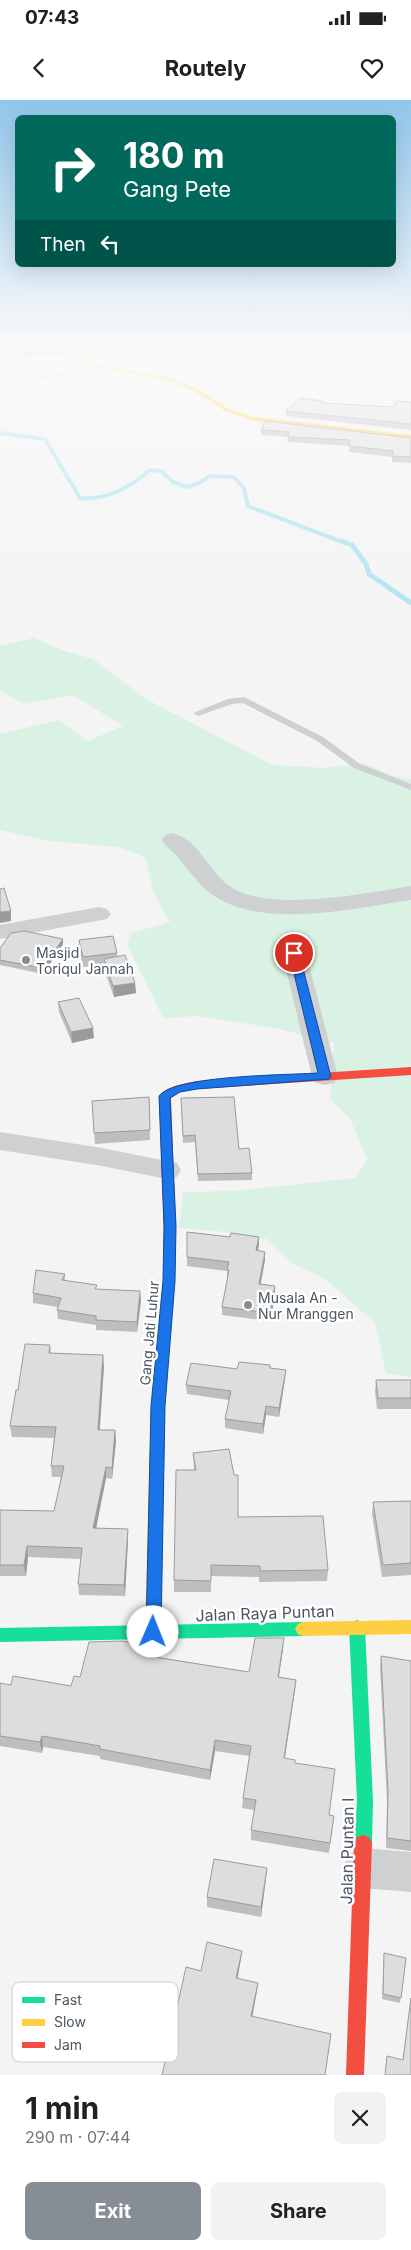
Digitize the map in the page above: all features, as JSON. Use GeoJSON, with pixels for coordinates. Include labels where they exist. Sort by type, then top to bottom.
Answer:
{"type":"FeatureCollection","features":[{"type":"Feature","properties":{"kind":"street"},"geometry":{"type":"LineString","coordinates":[[378,433],[411,437]]}},
{"type":"Feature","properties":{"kind":"street"},"geometry":{"type":"LineString","coordinates":[[173,840],[183,848],[206,878],[224,893],[235,900],[252,904],[321,905],[411,893]]}},
{"type":"Feature","properties":{"kind":"street"},"geometry":{"type":"LineString","coordinates":[[0,932],[99,914]]}},
{"type":"Feature","properties":{"kind":"street"},"geometry":{"type":"LineString","coordinates":[[294,953],[325,1077],[411,1072]]}},
{"type":"Feature","properties":{"kind":"street","name":"Gang Jati Luhur"},"geometry":{"type":"LineString","coordinates":[[153,1632],[158,1406],[169,1281],[170,1226],[165,1096],[177,1089],[197,1085],[325,1077]]}},
{"type":"Feature","properties":{"kind":"street"},"geometry":{"type":"LineString","coordinates":[[0,1141],[102,1156],[167,1170]]}},
{"type":"Feature","properties":{"kind":"street","name":"Jalan Puntan I"},"geometry":{"type":"LineString","coordinates":[[355,2075],[365,1800],[356,1627]]}},
{"type":"Feature","properties":{"kind":"street","name":"Jalan Raya Puntan"},"geometry":{"type":"LineString","coordinates":[[0,1635],[411,1627]]}},
{"type":"Feature","properties":{"kind":"street"},"geometry":{"type":"LineString","coordinates":[[363,1868],[411,1872]]}},
{"type":"Feature","properties":{"kind":"lane"},"geometry":{"type":"LineString","coordinates":[[198,713],[237,699],[251,702],[320,740],[357,766],[411,787]]}},
{"type":"Feature","properties":{"kind":"green space"},"geometry":{"type":"Polygon","coordinates":[[[34,638],[65,651],[93,659],[146,699],[272,765],[326,768],[364,763],[393,776],[411,779],[411,1377],[386,1373],[375,1323],[325,1279],[292,1263],[267,1239],[217,1231],[179,1228],[183,1192],[232,1191],[356,1178],[367,1159],[350,1119],[330,1099],[334,1043],[279,1029],[199,1016],[163,1018],[127,944],[131,933],[170,922],[154,894],[145,857],[118,847],[49,841],[0,830],[0,734],[59,720],[88,741],[123,726],[73,695],[24,704],[0,690],[0,646],[34,638]]]}},
{"type":"Feature","properties":{"kind":"building"},"geometry":{"type":"Polygon","coordinates":[[[289,433],[369,433],[411,438],[411,457],[392,456],[393,451],[349,446],[350,440],[288,437],[289,433]]]}},
{"type":"Feature","properties":{"kind":"building"},"geometry":{"type":"Polygon","coordinates":[[[4,888],[11,911],[0,912],[0,889],[4,888]]]}},
{"type":"Feature","properties":{"kind":"building","name":"Masjid Toriqul Jannah"},"geometry":{"type":"Polygon","coordinates":[[[24,931],[63,939],[42,968],[0,960],[0,948],[11,933],[24,931]]]}},
{"type":"Feature","properties":{"kind":"building"},"geometry":{"type":"Polygon","coordinates":[[[113,936],[117,953],[83,957],[79,940],[113,936]]]}},
{"type":"Feature","properties":{"kind":"building"},"geometry":{"type":"Polygon","coordinates":[[[125,955],[135,983],[113,986],[104,959],[125,955]]]}},
{"type":"Feature","properties":{"kind":"building"},"geometry":{"type":"Polygon","coordinates":[[[79,998],[93,1028],[71,1032],[58,1002],[79,998]]]}},
{"type":"Feature","properties":{"kind":"building"},"geometry":{"type":"Polygon","coordinates":[[[149,1097],[150,1130],[94,1133],[92,1101],[149,1097]]]}},
{"type":"Feature","properties":{"kind":"building"},"geometry":{"type":"Polygon","coordinates":[[[234,1097],[239,1149],[249,1148],[252,1173],[198,1174],[195,1135],[183,1136],[181,1098],[234,1097]]]}},
{"type":"Feature","properties":{"kind":"building"},"geometry":{"type":"Polygon","coordinates":[[[187,1232],[230,1237],[231,1233],[259,1237],[256,1250],[265,1252],[259,1284],[275,1286],[270,1313],[222,1307],[229,1262],[187,1257],[187,1232]]]}},
{"type":"Feature","properties":{"kind":"building"},"geometry":{"type":"Polygon","coordinates":[[[36,1270],[65,1274],[62,1280],[97,1285],[95,1289],[140,1291],[137,1322],[96,1320],[96,1316],[57,1310],[61,1298],[33,1293],[36,1270]]]}},
{"type":"Feature","properties":{"kind":"building"},"geometry":{"type":"Polygon","coordinates":[[[25,1344],[50,1345],[49,1353],[103,1355],[98,1430],[115,1430],[112,1468],[106,1467],[93,1528],[128,1529],[124,1585],[78,1584],[82,1548],[27,1546],[24,1565],[0,1565],[0,1510],[54,1511],[64,1466],[51,1466],[56,1427],[10,1426],[25,1344]]]}},
{"type":"Feature","properties":{"kind":"building"},"geometry":{"type":"Polygon","coordinates":[[[239,1362],[270,1365],[270,1368],[286,1370],[279,1408],[266,1406],[263,1424],[225,1419],[231,1391],[186,1385],[191,1363],[237,1369],[239,1362]]]}},
{"type":"Feature","properties":{"kind":"building"},"geometry":{"type":"Polygon","coordinates":[[[376,1380],[411,1380],[411,1398],[378,1398],[376,1380]]]}},
{"type":"Feature","properties":{"kind":"building"},"geometry":{"type":"Polygon","coordinates":[[[229,1449],[234,1475],[238,1475],[238,1517],[323,1516],[328,1570],[260,1571],[260,1566],[211,1565],[211,1581],[174,1580],[176,1470],[196,1470],[193,1453],[229,1449]]]}},
{"type":"Feature","properties":{"kind":"building"},"geometry":{"type":"Polygon","coordinates":[[[411,1501],[411,1563],[383,1565],[373,1502],[411,1501]]]}},
{"type":"Feature","properties":{"kind":"building"},"geometry":{"type":"Polygon","coordinates":[[[255,1638],[284,1638],[278,1677],[296,1680],[284,1758],[295,1760],[295,1763],[335,1769],[329,1815],[334,1816],[330,1843],[251,1830],[256,1800],[243,1798],[251,1746],[215,1740],[210,1770],[100,1749],[100,1746],[42,1736],[40,1742],[0,1736],[0,1683],[11,1685],[13,1676],[71,1686],[74,1676],[80,1677],[89,1642],[121,1641],[150,1645],[148,1656],[249,1672],[255,1638]]]}},
{"type":"Feature","properties":{"kind":"building"},"geometry":{"type":"Polygon","coordinates":[[[381,1656],[411,1661],[411,1841],[387,1838],[388,1791],[381,1656]]]}},
{"type":"Feature","properties":{"kind":"building"},"geometry":{"type":"Polygon","coordinates":[[[214,1859],[267,1868],[261,1907],[207,1897],[214,1859]]]}},
{"type":"Feature","properties":{"kind":"building"},"geometry":{"type":"Polygon","coordinates":[[[207,1942],[242,1951],[236,1978],[258,1983],[251,2016],[331,2034],[325,2075],[162,2075],[165,2062],[178,2062],[178,2003],[186,1967],[201,1971],[207,1942]]]}},
{"type":"Feature","properties":{"kind":"building"},"geometry":{"type":"Polygon","coordinates":[[[384,1953],[406,1958],[401,1998],[383,1994],[384,1953]]]}},
{"type":"Feature","properties":{"kind":"building"},"geometry":{"type":"Polygon","coordinates":[[[411,1998],[411,2075],[385,2075],[387,2056],[403,2060],[411,1998]]]}},
{"type":"Feature","properties":{"kind":"waterway"},"geometry":{"type":"LineString","coordinates":[[1,433],[45,439],[80,498],[100,497],[118,492],[150,470],[161,471],[173,482],[187,487],[199,483],[210,476],[234,477],[244,488],[248,506],[345,543]]}},
{"type":"Feature","properties":{"kind":"waterway"},"geometry":{"type":"LineString","coordinates":[[342,541],[352,545],[366,564],[369,574],[411,603]]}},
{"type":"Feature","properties":{"kind":"traffic: fast"},"geometry":{"type":"LineString","coordinates":[[357,1627],[365,1801],[363,1843]]}},
{"type":"Feature","properties":{"kind":"traffic: fast"},"geometry":{"type":"LineString","coordinates":[[0,1635],[303,1629]]}},
{"type":"Feature","properties":{"kind":"traffic: slow"},"geometry":{"type":"LineString","coordinates":[[378,433],[411,437]]}},
{"type":"Feature","properties":{"kind":"traffic: slow"},"geometry":{"type":"LineString","coordinates":[[153,1633],[158,1406],[169,1281],[170,1234]]}},
{"type":"Feature","properties":{"kind":"traffic: slow"},"geometry":{"type":"LineString","coordinates":[[303,1629],[411,1627]]}},
{"type":"Feature","properties":{"kind":"traffic: jam"},"geometry":{"type":"LineString","coordinates":[[170,1234],[165,1096],[177,1089],[197,1085],[411,1071]]}},
{"type":"Feature","properties":{"kind":"traffic: jam"},"geometry":{"type":"LineString","coordinates":[[355,2075],[363,1843]]}},
{"type":"Feature","properties":{"kind":"place","name":"Masjid Toriqul Jannah"},"geometry":{"type":"Point","coordinates":[26,960]}},
{"type":"Feature","properties":{"kind":"place","name":"Musala An - Nur Mranggen"},"geometry":{"type":"Point","coordinates":[248,1305]}},
{"type":"Feature","properties":{"kind":"route"},"geometry":{"type":"LineString","coordinates":[[153,1632],[158,1406],[169,1281],[170,1226],[165,1096],[177,1089],[197,1085],[325,1077],[294,953]]}}]}
